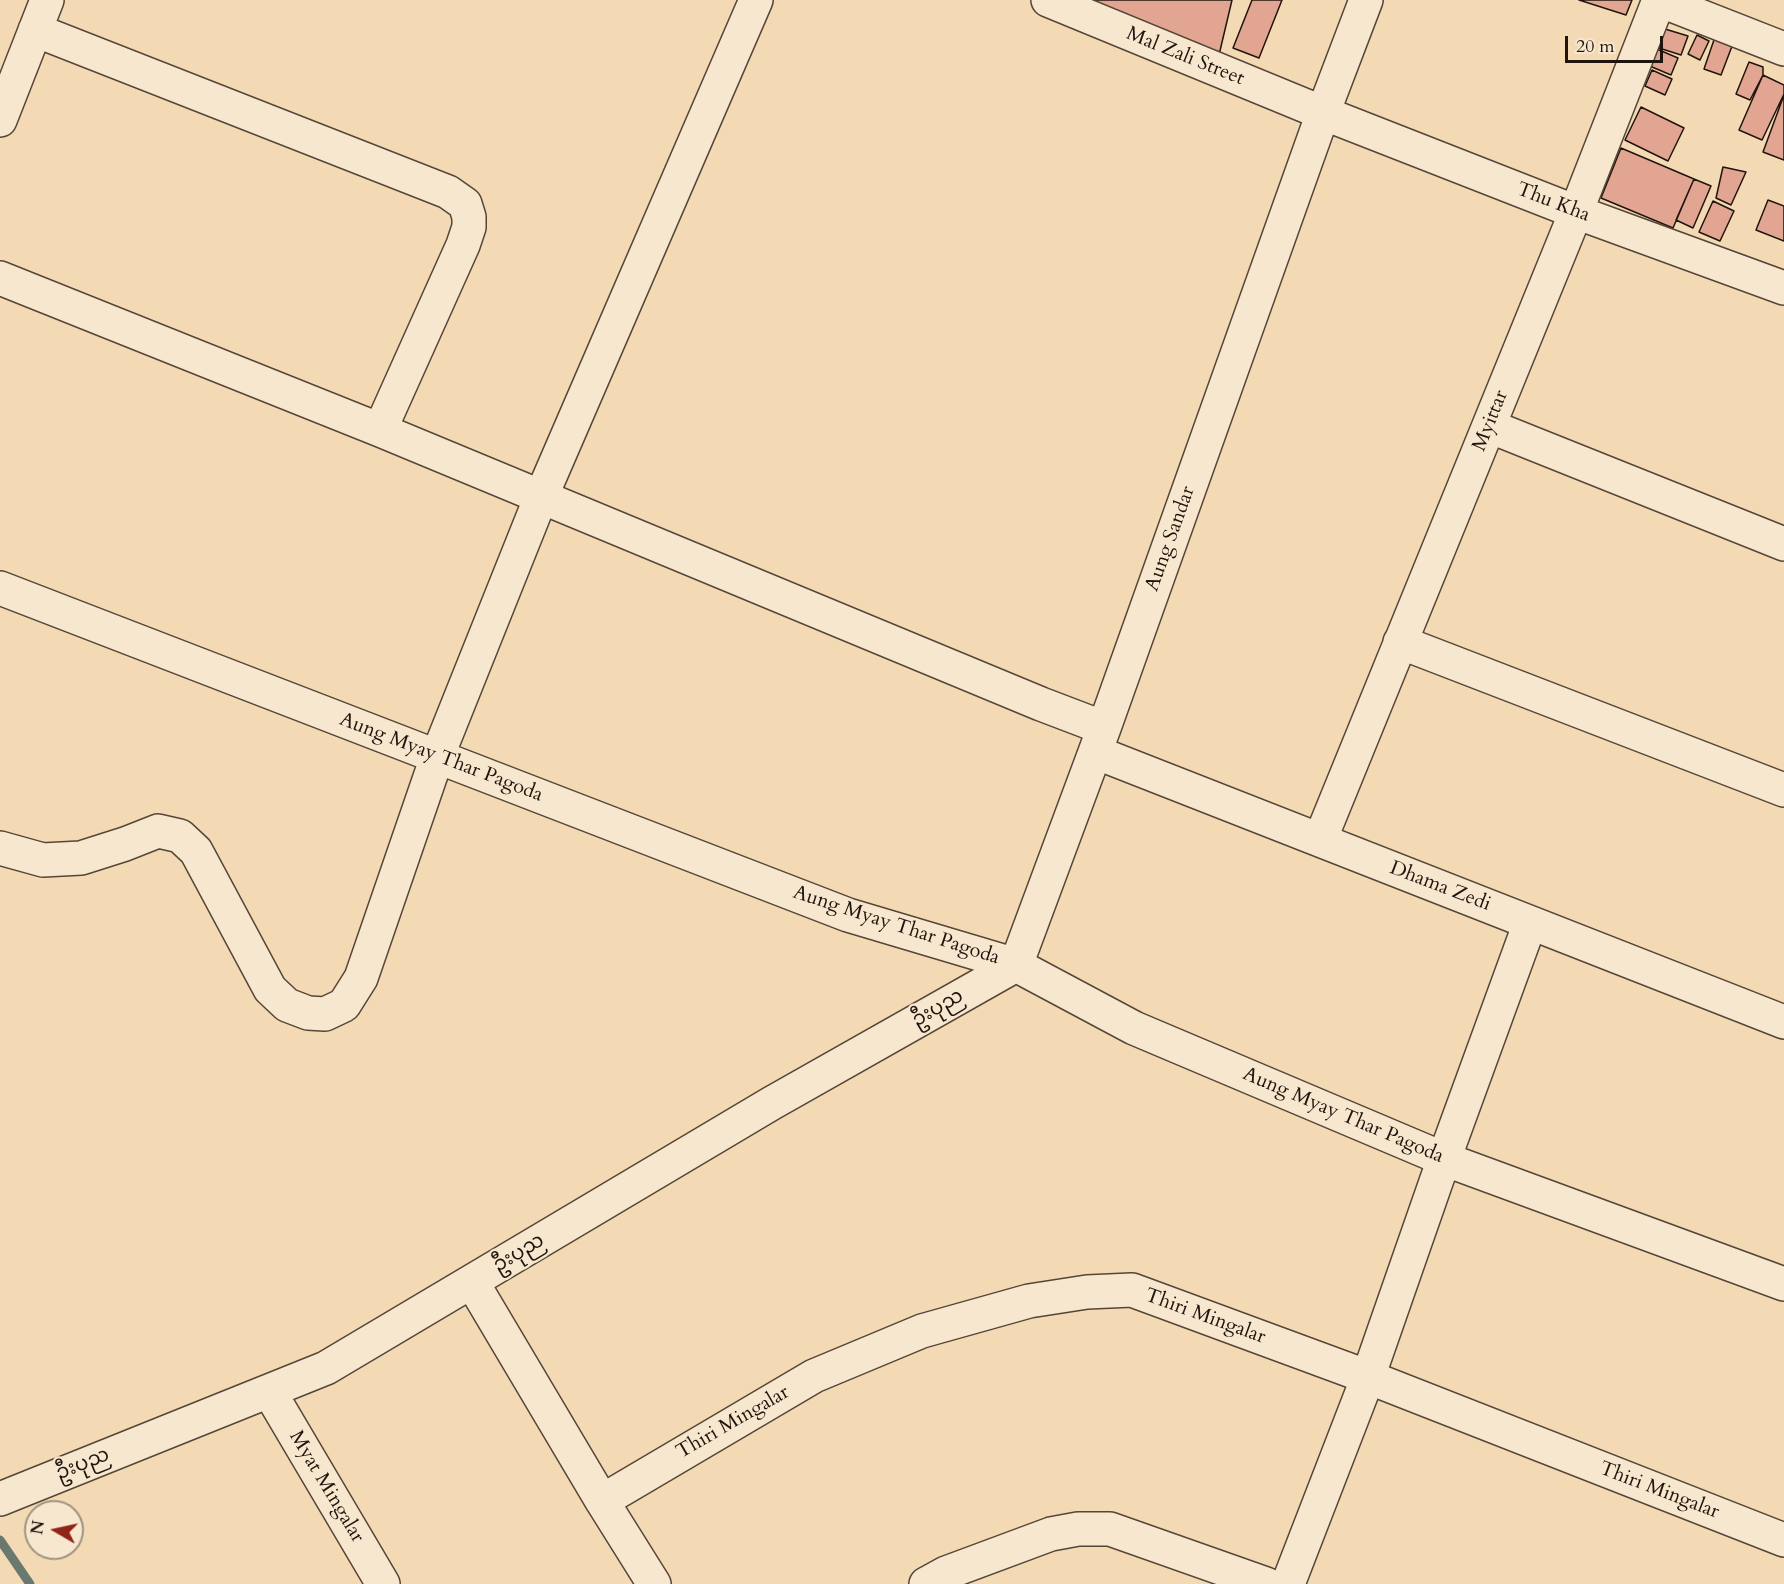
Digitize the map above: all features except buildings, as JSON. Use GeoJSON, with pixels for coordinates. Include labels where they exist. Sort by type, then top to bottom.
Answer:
{"type":"FeatureCollection","features":[{"type":"Feature","properties":{"kind":"street"},"geometry":{"type":"LineString","coordinates":[[0,848],[43,860],[81,858],[158,831],[180,836],[196,851],[270,989],[287,1005],[308,1013],[325,1014],[344,1005],[361,978],[437,757],[541,497],[756,0]]}},
{"type":"Feature","properties":{"kind":"street","name":"Mal Zali Street"},"geometry":{"type":"LineString","coordinates":[[1048,0],[1323,113]]}},
{"type":"Feature","properties":{"kind":"street","name":"Aung Sandar"},"geometry":{"type":"LineString","coordinates":[[1016,964],[1100,740],[1323,113],[1366,0]]}},
{"type":"Feature","properties":{"kind":"street"},"geometry":{"type":"LineString","coordinates":[[1659,0],[1784,49]]}},
{"type":"Feature","properties":{"kind":"street","name":"Myittar"},"geometry":{"type":"LineString","coordinates":[[1320,840],[1576,212],[1659,0]]}},
{"type":"Feature","properties":{"kind":"street"},"geometry":{"type":"LineString","coordinates":[[0,120],[41,15],[448,192],[465,204],[469,227],[463,245],[380,430]]}},
{"type":"Feature","properties":{"kind":"street","name":"Thu Kha"},"geometry":{"type":"LineString","coordinates":[[1323,113],[1576,212],[1784,288]]}},
{"type":"Feature","properties":{"kind":"street","name":"Dhama Zedi"},"geometry":{"type":"LineString","coordinates":[[0,278],[380,430],[1019,695],[1100,740],[1320,840],[1784,1022]]}},
{"type":"Feature","properties":{"kind":"street"},"geometry":{"type":"LineString","coordinates":[[1488,426],[1784,544]]}},
{"type":"Feature","properties":{"kind":"street","name":"Aung Myay Thar Pagoda"},"geometry":{"type":"LineString","coordinates":[[0,588],[848,915],[1016,964],[1134,1028],[1444,1159],[1784,1284]]}},
{"type":"Feature","properties":{"kind":"street"},"geometry":{"type":"LineString","coordinates":[[1400,642],[1784,790]]}},
{"type":"Feature","properties":{"kind":"street"},"geometry":{"type":"LineString","coordinates":[[1288,1584],[1368,1377],[1530,923]]}},
{"type":"Feature","properties":{"kind":"street","name":"ဦးပုည"},"geometry":{"type":"LineString","coordinates":[[0,1499],[326,1368],[762,1109],[1016,964]]}},
{"type":"Feature","properties":{"kind":"street"},"geometry":{"type":"LineString","coordinates":[[472,1282],[654,1584]]}},
{"type":"Feature","properties":{"kind":"street","name":"Thiri Mingalar"},"geometry":{"type":"LineString","coordinates":[[602,1501],[814,1376],[922,1331],[1029,1300],[1087,1292],[1132,1290],[1368,1377],[1784,1540]]}},
{"type":"Feature","properties":{"kind":"street","name":"Myat Mingalar"},"geometry":{"type":"LineString","coordinates":[[269,1391],[383,1584]]}},
{"type":"Feature","properties":{"kind":"street"},"geometry":{"type":"LineString","coordinates":[[926,1584],[946,1573],[1051,1534],[1078,1529],[1110,1529],[1266,1584]]}},
{"type":"Feature","properties":{"kind":"waterway"},"geometry":{"type":"LineString","coordinates":[[0,1540],[30,1584]]}}]}
